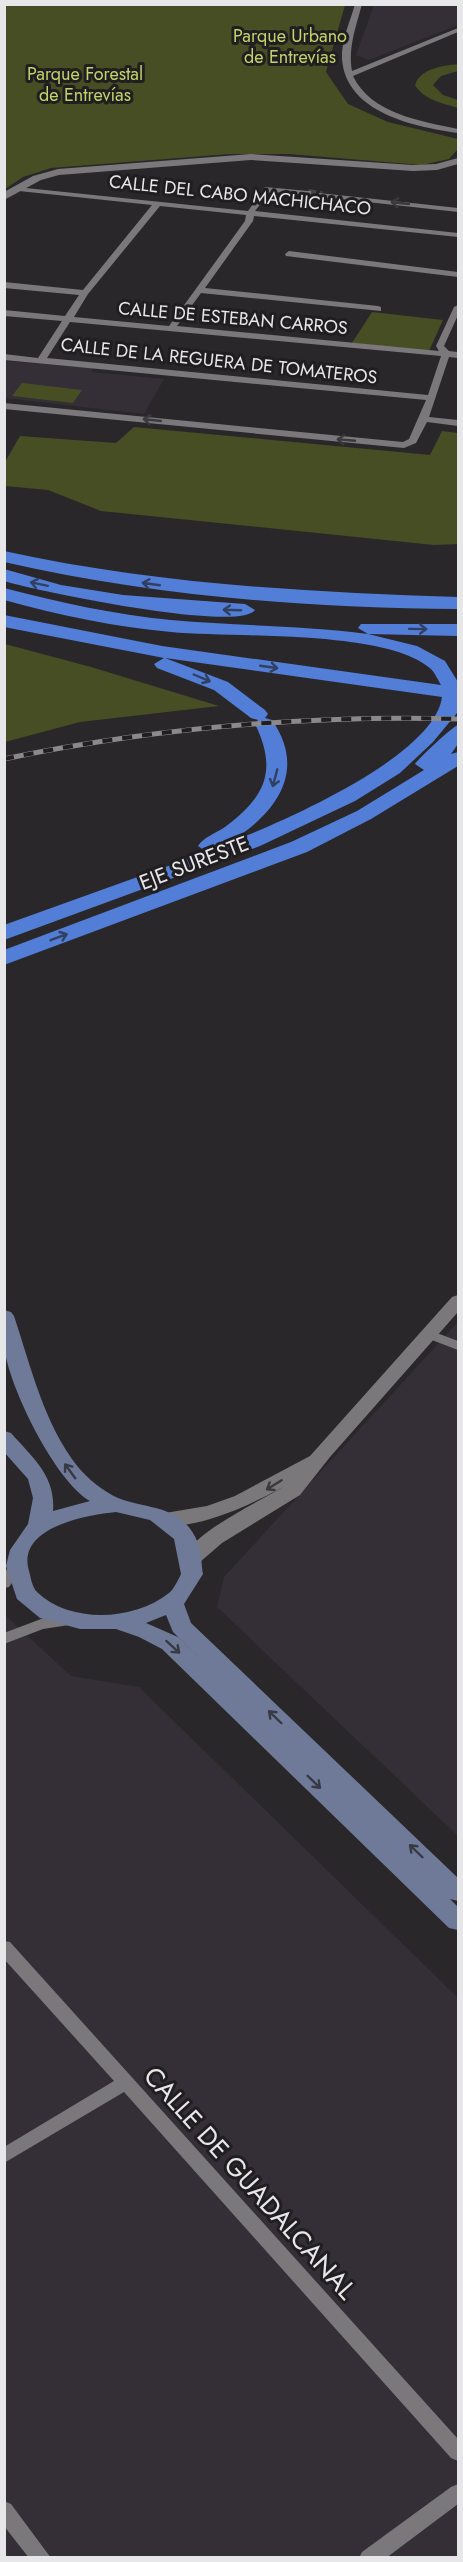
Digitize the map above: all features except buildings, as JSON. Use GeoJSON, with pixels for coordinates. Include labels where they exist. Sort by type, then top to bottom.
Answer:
{"type":"FeatureCollection","features":[{"type":"Feature","properties":{"kind":"highway"},"geometry":{"type":"LineString","coordinates":[[4,556],[98,577],[233,594],[459,603]]}},
{"type":"Feature","properties":{"kind":"highway"},"geometry":{"type":"LineString","coordinates":[[4,576],[150,605],[227,610],[459,615]]}},
{"type":"Feature","properties":{"kind":"highway"},"geometry":{"type":"LineString","coordinates":[[4,593],[141,617],[225,624],[459,630]]}},
{"type":"Feature","properties":{"kind":"highway"},"geometry":{"type":"LineString","coordinates":[[4,593],[80,614],[173,627],[320,633],[375,639],[423,655],[446,673],[452,687],[450,710],[429,734],[378,779]]}},
{"type":"Feature","properties":{"kind":"highway"},"geometry":{"type":"LineString","coordinates":[[293,596],[459,594]]}},
{"type":"Feature","properties":{"kind":"highway"},"geometry":{"type":"LineString","coordinates":[[4,622],[162,652],[459,693]]}},
{"type":"Feature","properties":{"kind":"highway"},"geometry":{"type":"LineString","coordinates":[[4,622],[34,633],[176,667],[221,686],[262,719],[273,735],[279,763],[272,790],[254,816],[205,848],[104,889],[47,917]]}},
{"type":"Feature","properties":{"kind":"highway"},"geometry":{"type":"LineString","coordinates":[[378,779],[435,740],[459,713]]}},
{"type":"Feature","properties":{"kind":"highway"},"geometry":{"type":"LineString","coordinates":[[206,882],[380,795],[443,750],[459,731]]}},
{"type":"Feature","properties":{"kind":"highway"},"geometry":{"type":"LineString","coordinates":[[206,882],[299,847],[364,815],[454,759]]}},
{"type":"Feature","properties":{"kind":"highway","name":"EJE SURESTE"},"geometry":{"type":"LineString","coordinates":[[4,933],[262,837],[325,808],[378,779]]}},
{"type":"Feature","properties":{"kind":"highway","name":"EJE SURESTE"},"geometry":{"type":"LineString","coordinates":[[4,958],[206,882]]}},
{"type":"Feature","properties":{"kind":"main road"},"geometry":{"type":"LineString","coordinates":[[4,1316],[31,1395],[62,1461],[82,1486],[116,1505]]}},
{"type":"Feature","properties":{"kind":"main road"},"geometry":{"type":"LineString","coordinates":[[8,1444],[32,1470],[44,1491],[45,1505],[38,1527]]}},
{"type":"Feature","properties":{"kind":"main road"},"geometry":{"type":"LineString","coordinates":[[116,1505],[137,1508],[166,1519],[178,1528],[193,1557],[194,1568],[188,1584],[172,1601],[151,1614],[121,1623],[100,1624],[72,1620],[47,1611],[30,1598],[20,1583],[11,1575],[22,1546],[38,1527],[66,1512],[116,1505]]}},
{"type":"Feature","properties":{"kind":"main road"},"geometry":{"type":"LineString","coordinates":[[172,1601],[181,1626],[191,1637],[459,1892]]}},
{"type":"Feature","properties":{"kind":"main road"},"geometry":{"type":"LineString","coordinates":[[121,1623],[147,1630],[170,1643],[459,1921]]}},
{"type":"Feature","properties":{"kind":"street"},"geometry":{"type":"LineString","coordinates":[[359,4],[346,59],[348,75],[360,95],[376,105],[422,123],[459,132]]}},
{"type":"Feature","properties":{"kind":"street"},"geometry":{"type":"LineString","coordinates":[[348,75],[459,30]]}},
{"type":"Feature","properties":{"kind":"street"},"geometry":{"type":"LineString","coordinates":[[448,34],[459,37]]}},
{"type":"Feature","properties":{"kind":"street"},"geometry":{"type":"LineString","coordinates":[[346,59],[374,64]]}},
{"type":"Feature","properties":{"kind":"street"},"geometry":{"type":"LineString","coordinates":[[4,197],[37,178],[76,170],[251,157],[413,168],[437,167],[459,161]]}},
{"type":"Feature","properties":{"kind":"street","name":"CALLE DEL CABO MACHICHACO"},"geometry":{"type":"LineString","coordinates":[[19,189],[459,235]]}},
{"type":"Feature","properties":{"kind":"street"},"geometry":{"type":"LineString","coordinates":[[170,330],[249,221],[250,213],[268,189],[308,193]]}},
{"type":"Feature","properties":{"kind":"street"},"geometry":{"type":"LineString","coordinates":[[322,195],[459,210]]}},
{"type":"Feature","properties":{"kind":"street"},"geometry":{"type":"LineString","coordinates":[[41,360],[85,293],[158,203]]}},
{"type":"Feature","properties":{"kind":"street"},"geometry":{"type":"LineString","coordinates":[[289,254],[459,275]]}},
{"type":"Feature","properties":{"kind":"street"},"geometry":{"type":"LineString","coordinates":[[4,285],[85,293]]}},
{"type":"Feature","properties":{"kind":"street"},"geometry":{"type":"LineString","coordinates":[[199,290],[378,309]]}},
{"type":"Feature","properties":{"kind":"street"},"geometry":{"type":"LineString","coordinates":[[4,406],[404,445],[413,441],[424,420],[446,354],[440,346],[459,307]]}},
{"type":"Feature","properties":{"kind":"street","name":"CALLE DE ESTEBAN CARROS"},"geometry":{"type":"LineString","coordinates":[[4,313],[459,355]]}},
{"type":"Feature","properties":{"kind":"street","name":"CALLE DE LA REGUERA DE TOMATEROS"},"geometry":{"type":"LineString","coordinates":[[4,357],[431,398]]}},
{"type":"Feature","properties":{"kind":"street"},"geometry":{"type":"LineString","coordinates":[[424,420],[459,423]]}},
{"type":"Feature","properties":{"kind":"street"},"geometry":{"type":"LineString","coordinates":[[193,1557],[215,1538],[292,1490],[323,1452],[459,1301]]}},
{"type":"Feature","properties":{"kind":"street"},"geometry":{"type":"LineString","coordinates":[[429,1334],[459,1346]]}},
{"type":"Feature","properties":{"kind":"street"},"geometry":{"type":"LineString","coordinates":[[166,1519],[209,1514],[236,1505],[268,1489],[323,1452]]}},
{"type":"Feature","properties":{"kind":"street"},"geometry":{"type":"LineString","coordinates":[[4,1639],[41,1624],[72,1620]]}},
{"type":"Feature","properties":{"kind":"street","name":"CALLE DE GUADALCANAL"},"geometry":{"type":"LineString","coordinates":[[4,1947],[459,2452]]}},
{"type":"Feature","properties":{"kind":"street"},"geometry":{"type":"LineString","coordinates":[[4,2156],[125,2083]]}},
{"type":"Feature","properties":{"kind":"street"},"geometry":{"type":"LineString","coordinates":[[369,2558],[459,2493]]}},
{"type":"Feature","properties":{"kind":"street"},"geometry":{"type":"LineString","coordinates":[[4,2510],[41,2558]]}},
{"type":"Feature","properties":{"kind":"shaded area"},"geometry":{"type":"Polygon","coordinates":[[[374,5],[458,5],[458,25],[369,60],[356,55],[374,5]]]}},
{"type":"Feature","properties":{"kind":"shaded area"},"geometry":{"type":"Polygon","coordinates":[[[4,361],[93,368],[91,372],[164,379],[144,414],[5,398],[4,361]]]}},
{"type":"Feature","properties":{"kind":"shaded area"},"geometry":{"type":"Polygon","coordinates":[[[458,1322],[458,1836],[217,1607],[224,1577],[458,1322]]]}},
{"type":"Feature","properties":{"kind":"shaded area"},"geometry":{"type":"Polygon","coordinates":[[[4,1614],[71,1676],[139,1687],[458,1998],[458,2557],[5,2557],[4,1614]]]}},
{"type":"Feature","properties":{"kind":"green space","name":"Parque Forestal de Entrevías"},"geometry":{"type":"Polygon","coordinates":[[[5,5],[345,5],[326,72],[348,104],[388,122],[458,139],[458,149],[449,159],[422,165],[289,154],[230,154],[51,168],[23,177],[5,189],[5,5]]]}},
{"type":"Feature","properties":{"kind":"green space"},"geometry":{"type":"Polygon","coordinates":[[[458,64],[458,71],[441,76],[433,85],[443,95],[458,100],[458,108],[428,98],[415,85],[427,71],[458,64]]]}},
{"type":"Feature","properties":{"kind":"green space"},"geometry":{"type":"Polygon","coordinates":[[[372,312],[443,320],[429,351],[352,343],[372,312]]]}},
{"type":"Feature","properties":{"kind":"green space"},"geometry":{"type":"Polygon","coordinates":[[[22,383],[82,390],[73,403],[12,396],[22,383]]]}},
{"type":"Feature","properties":{"kind":"green space"},"geometry":{"type":"Polygon","coordinates":[[[134,427],[430,455],[442,431],[458,433],[458,544],[434,545],[101,511],[48,490],[5,486],[5,462],[20,436],[116,443],[134,427]]]}},
{"type":"Feature","properties":{"kind":"green space"},"geometry":{"type":"Polygon","coordinates":[[[5,644],[91,667],[219,706],[80,722],[5,742],[5,644]]]}},
{"type":"Feature","properties":{"kind":"tunnel"},"geometry":{"type":"LineString","coordinates":[[308,193],[322,195]]}},
{"type":"Feature","properties":{"kind":"railway"},"geometry":{"type":"LineString","coordinates":[[4,759],[117,739],[230,726],[343,719],[458,719]]}},
{"type":"Feature","properties":{"kind":"park label","name":"Parque Urbano de Entrevías"},"geometry":{"type":"Point","coordinates":[290,46]}}]}
